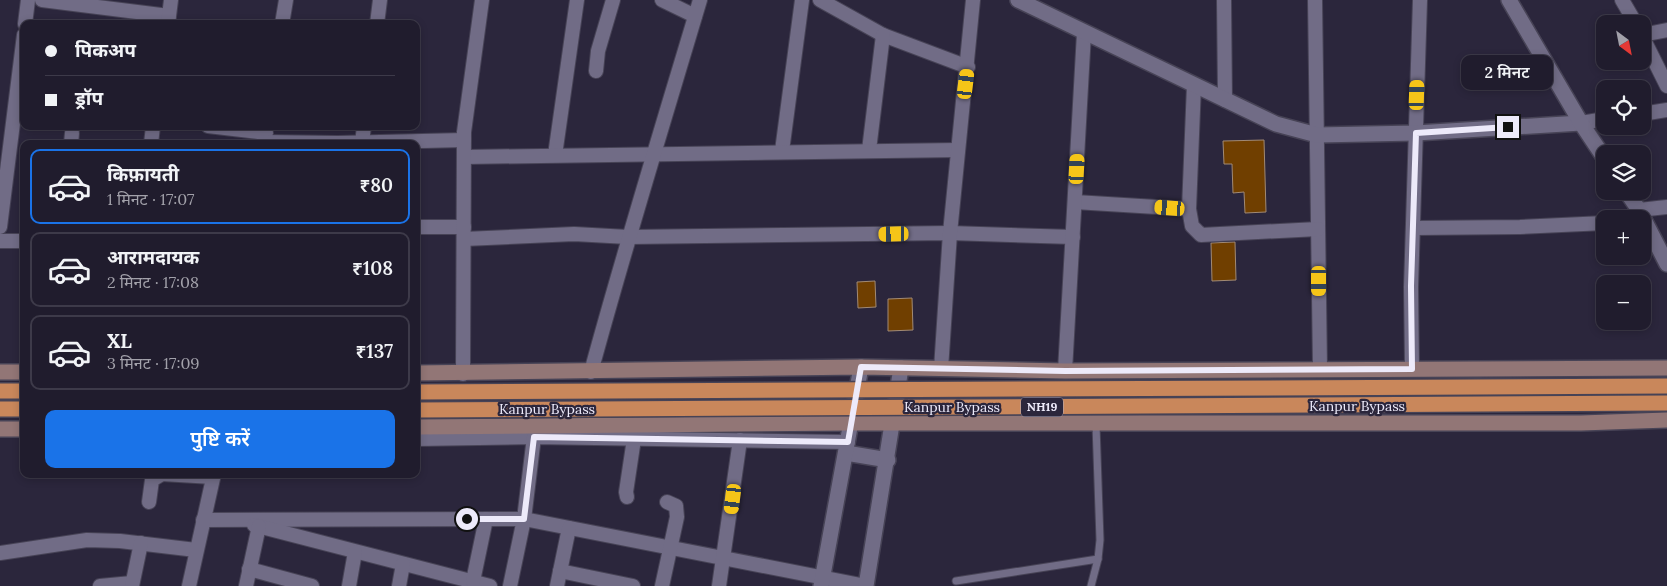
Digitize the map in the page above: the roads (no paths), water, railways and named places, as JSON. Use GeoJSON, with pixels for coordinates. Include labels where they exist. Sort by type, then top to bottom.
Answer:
{"type":"FeatureCollection","features":[{"type":"Feature","properties":{"kind":"highway","name":"Kanpur Bypass"},"geometry":{"type":"LineString","coordinates":[[420,392],[1667,386]]}},
{"type":"Feature","properties":{"kind":"highway"},"geometry":{"type":"LineString","coordinates":[[0,391],[20,391]]}},
{"type":"Feature","properties":{"kind":"highway","name":"Kanpur Bypass"},"geometry":{"type":"LineString","coordinates":[[420,410],[1667,403]]}},
{"type":"Feature","properties":{"kind":"highway"},"geometry":{"type":"LineString","coordinates":[[0,409],[20,409]]}},
{"type":"Feature","properties":{"kind":"main road"},"geometry":{"type":"LineString","coordinates":[[420,373],[463,374],[861,367],[1065,371],[1667,368]]}},
{"type":"Feature","properties":{"kind":"main road"},"geometry":{"type":"LineString","coordinates":[[0,372],[20,372]]}},
{"type":"Feature","properties":{"kind":"main road"},"geometry":{"type":"LineString","coordinates":[[420,427],[851,423],[1096,425],[1667,420]]}},
{"type":"Feature","properties":{"kind":"main road"},"geometry":{"type":"LineString","coordinates":[[0,429],[20,428]]}},
{"type":"Feature","properties":{"kind":"street"},"geometry":{"type":"LineString","coordinates":[[26,20],[28,0]]}},
{"type":"Feature","properties":{"kind":"street"},"geometry":{"type":"LineString","coordinates":[[42,0],[168,20],[171,0]]}},
{"type":"Feature","properties":{"kind":"street"},"geometry":{"type":"LineString","coordinates":[[283,20],[286,0]]}},
{"type":"Feature","properties":{"kind":"street"},"geometry":{"type":"LineString","coordinates":[[378,20],[380,0]]}},
{"type":"Feature","properties":{"kind":"street"},"geometry":{"type":"LineString","coordinates":[[463,374],[464,140],[482,0]]}},
{"type":"Feature","properties":{"kind":"street"},"geometry":{"type":"LineString","coordinates":[[555,155],[577,0]]}},
{"type":"Feature","properties":{"kind":"street"},"geometry":{"type":"LineString","coordinates":[[596,72],[598,50],[613,0]]}},
{"type":"Feature","properties":{"kind":"street"},"geometry":{"type":"LineString","coordinates":[[662,0],[695,16]]}},
{"type":"Feature","properties":{"kind":"street"},"geometry":{"type":"LineString","coordinates":[[591,372],[628,237],[700,0]]}},
{"type":"Feature","properties":{"kind":"street"},"geometry":{"type":"LineString","coordinates":[[782,151],[802,0]]}},
{"type":"Feature","properties":{"kind":"street"},"geometry":{"type":"LineString","coordinates":[[820,0],[884,35],[968,67]]}},
{"type":"Feature","properties":{"kind":"street"},"geometry":{"type":"LineString","coordinates":[[941,369],[950,234],[968,67],[973,0]]}},
{"type":"Feature","properties":{"kind":"street"},"geometry":{"type":"LineString","coordinates":[[1018,0],[1276,124],[1317,135],[1416,133],[1596,120]]}},
{"type":"Feature","properties":{"kind":"street"},"geometry":{"type":"LineString","coordinates":[[1224,0],[1225,100]]}},
{"type":"Feature","properties":{"kind":"street"},"geometry":{"type":"LineString","coordinates":[[1315,0],[1320,369]]}},
{"type":"Feature","properties":{"kind":"street"},"geometry":{"type":"LineString","coordinates":[[1412,369],[1411,286],[1420,0]]}},
{"type":"Feature","properties":{"kind":"street"},"geometry":{"type":"LineString","coordinates":[[1509,0],[1596,146]]}},
{"type":"Feature","properties":{"kind":"street"},"geometry":{"type":"LineString","coordinates":[[1622,0],[1631,15]]}},
{"type":"Feature","properties":{"kind":"street"},"geometry":{"type":"LineString","coordinates":[[1651,33],[1667,30]]}},
{"type":"Feature","properties":{"kind":"street"},"geometry":{"type":"LineString","coordinates":[[1065,371],[1084,33]]}},
{"type":"Feature","properties":{"kind":"street"},"geometry":{"type":"LineString","coordinates":[[869,150],[884,35]]}},
{"type":"Feature","properties":{"kind":"street"},"geometry":{"type":"LineString","coordinates":[[1651,53],[1667,86]]}},
{"type":"Feature","properties":{"kind":"street"},"geometry":{"type":"LineString","coordinates":[[0,227],[20,67]]}},
{"type":"Feature","properties":{"kind":"street"},"geometry":{"type":"LineString","coordinates":[[1194,85],[1189,210],[1192,226],[1201,235],[1318,229]]}},
{"type":"Feature","properties":{"kind":"street"},"geometry":{"type":"LineString","coordinates":[[1651,113],[1667,110]]}},
{"type":"Feature","properties":{"kind":"street"},"geometry":{"type":"LineString","coordinates":[[231,130],[266,136],[330,140]]}},
{"type":"Feature","properties":{"kind":"street"},"geometry":{"type":"LineString","coordinates":[[420,141],[464,140]]}},
{"type":"Feature","properties":{"kind":"street"},"geometry":{"type":"LineString","coordinates":[[464,157],[958,150]]}},
{"type":"Feature","properties":{"kind":"street"},"geometry":{"type":"LineString","coordinates":[[1075,202],[1189,210]]}},
{"type":"Feature","properties":{"kind":"street"},"geometry":{"type":"LineString","coordinates":[[1651,213],[1667,206]]}},
{"type":"Feature","properties":{"kind":"street"},"geometry":{"type":"LineString","coordinates":[[1414,228],[1520,227],[1596,223]]}},
{"type":"Feature","properties":{"kind":"street"},"geometry":{"type":"LineString","coordinates":[[420,228],[464,233],[574,234],[628,237],[950,234],[1073,237]]}},
{"type":"Feature","properties":{"kind":"street"},"geometry":{"type":"LineString","coordinates":[[1651,234],[1667,264]]}},
{"type":"Feature","properties":{"kind":"street"},"geometry":{"type":"LineString","coordinates":[[0,241],[20,241]]}},
{"type":"Feature","properties":{"kind":"street"},"geometry":{"type":"LineString","coordinates":[[822,581],[861,367]]}},
{"type":"Feature","properties":{"kind":"street"},"geometry":{"type":"LineString","coordinates":[[203,520],[524,519],[725,557],[822,581],[866,586],[894,424],[901,368]]}},
{"type":"Feature","properties":{"kind":"street"},"geometry":{"type":"LineString","coordinates":[[420,440],[534,437],[740,440],[847,447],[888,460]]}},
{"type":"Feature","properties":{"kind":"street"},"geometry":{"type":"LineString","coordinates":[[510,586],[524,519],[534,437]]}},
{"type":"Feature","properties":{"kind":"street"},"geometry":{"type":"LineString","coordinates":[[627,497],[626,492],[634,439]]}},
{"type":"Feature","properties":{"kind":"street"},"geometry":{"type":"LineString","coordinates":[[719,586],[725,557],[740,440]]}},
{"type":"Feature","properties":{"kind":"street"},"geometry":{"type":"LineString","coordinates":[[149,502],[152,480],[155,478]]}},
{"type":"Feature","properties":{"kind":"street"},"geometry":{"type":"LineString","coordinates":[[189,586],[213,478]]}},
{"type":"Feature","properties":{"kind":"street"},"geometry":{"type":"LineString","coordinates":[[662,586],[677,517],[674,500]]}},
{"type":"Feature","properties":{"kind":"street"},"geometry":{"type":"LineString","coordinates":[[473,582],[486,519]]}},
{"type":"Feature","properties":{"kind":"street"},"geometry":{"type":"LineString","coordinates":[[234,520],[490,586]]}},
{"type":"Feature","properties":{"kind":"street"},"geometry":{"type":"LineString","coordinates":[[246,586],[259,526]]}},
{"type":"Feature","properties":{"kind":"street"},"geometry":{"type":"LineString","coordinates":[[557,586],[569,528]]}},
{"type":"Feature","properties":{"kind":"street"},"geometry":{"type":"LineString","coordinates":[[0,553],[87,540],[141,543],[196,550]]}},
{"type":"Feature","properties":{"kind":"street"},"geometry":{"type":"LineString","coordinates":[[100,586],[132,584],[141,543]]}},
{"type":"Feature","properties":{"kind":"street"},"geometry":{"type":"LineString","coordinates":[[349,586],[355,552]]}},
{"type":"Feature","properties":{"kind":"street"},"geometry":{"type":"LineString","coordinates":[[399,586],[403,564]]}},
{"type":"Feature","properties":{"kind":"street"},"geometry":{"type":"LineString","coordinates":[[249,569],[306,585]]}},
{"type":"Feature","properties":{"kind":"street"},"geometry":{"type":"LineString","coordinates":[[560,571],[615,584],[633,586]]}},
{"type":"Feature","properties":{"kind":"lane"},"geometry":{"type":"LineString","coordinates":[[1091,586],[1098,559],[1100,540],[1096,425]]}},
{"type":"Feature","properties":{"kind":"lane"},"geometry":{"type":"LineString","coordinates":[[956,581],[1098,559]]}}]}
